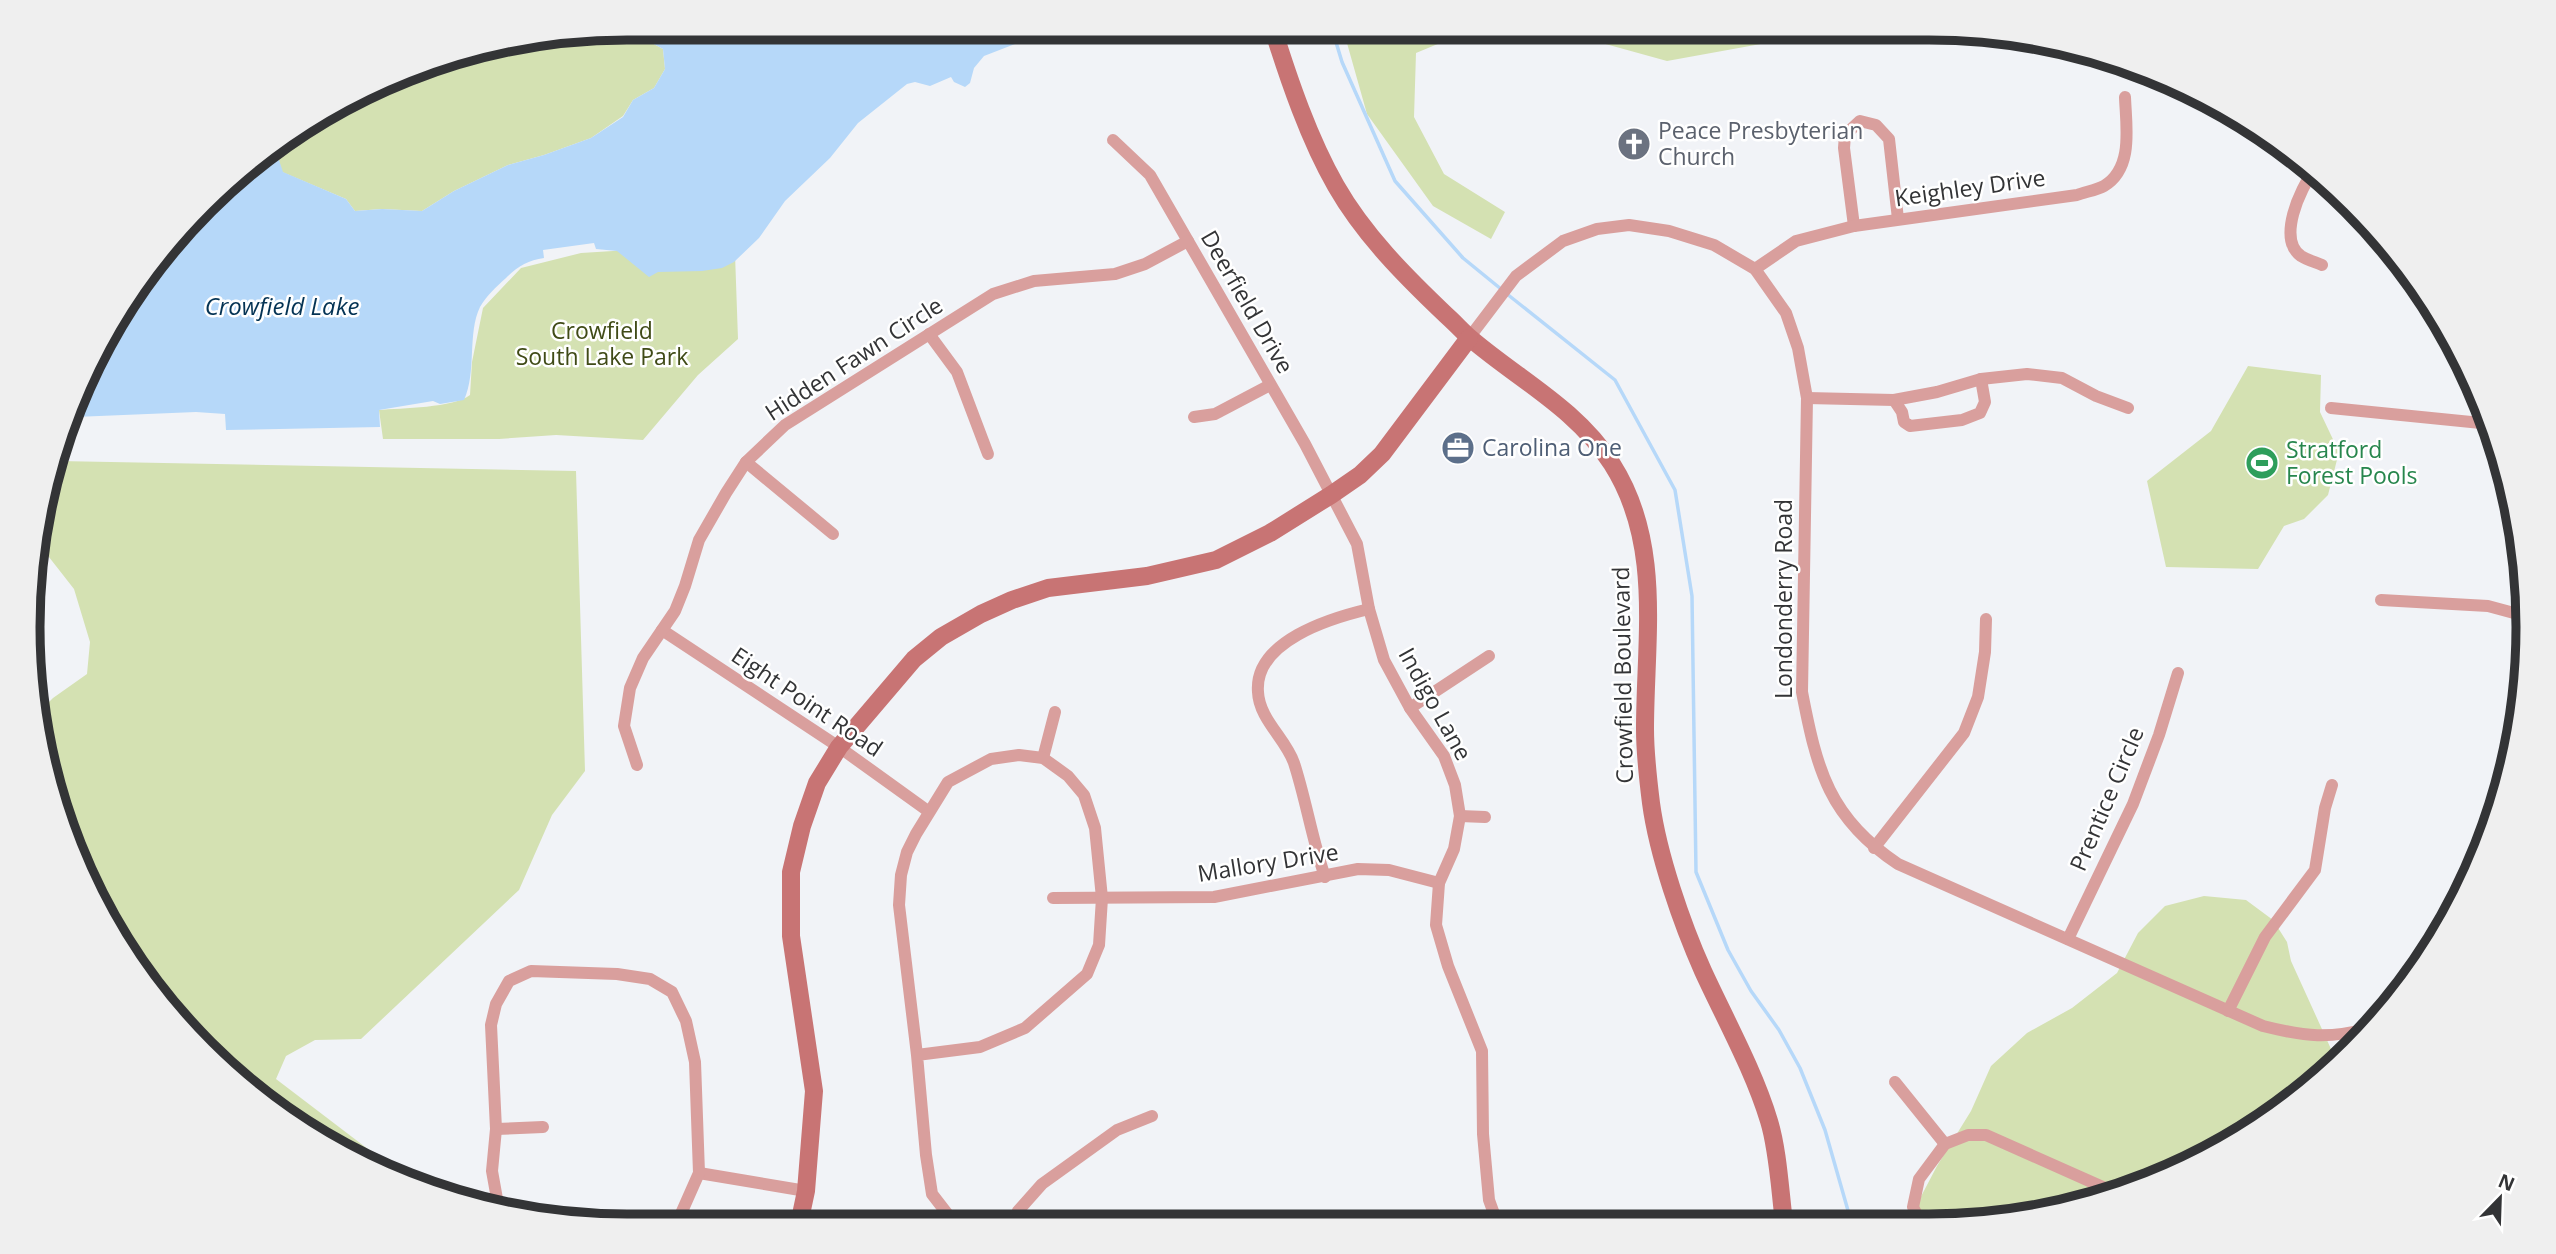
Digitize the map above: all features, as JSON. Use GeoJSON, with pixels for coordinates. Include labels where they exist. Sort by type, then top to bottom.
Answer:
{"type":"FeatureCollection","features":[{"type":"Feature","properties":{"kind":"main road","name":"Crowfield Boulevard"},"geometry":{"type":"LineString","coordinates":[[1276,40],[1294,93],[1335,185],[1359,219],[1405,276],[1469,338],[1546,393],[1582,426],[1612,464],[1631,501],[1644,544],[1649,615],[1645,731],[1651,806],[1671,887],[1702,968],[1734,1034],[1770,1122],[1783,1214]]}},
{"type":"Feature","properties":{"kind":"main road"},"geometry":{"type":"LineString","coordinates":[[801,1214],[806,1191],[814,1091],[791,936],[791,872],[802,826],[817,783],[839,747],[914,659],[941,637],[981,614],[1048,587],[1147,576],[1216,560],[1270,533],[1331,495],[1360,475],[1382,454],[1469,338]]}},
{"type":"Feature","properties":{"kind":"street","name":"Keighley Drive"},"geometry":{"type":"LineString","coordinates":[[1755,268],[1796,241],[1854,226],[2077,195],[2104,186],[2120,169],[2127,143],[2124,97]]}},
{"type":"Feature","properties":{"kind":"street"},"geometry":{"type":"LineString","coordinates":[[1854,226],[1844,148],[1845,135],[1860,121],[1876,125],[1889,139],[1898,219]]}},
{"type":"Feature","properties":{"kind":"street","name":"Deerfield Drive"},"geometry":{"type":"LineString","coordinates":[[1112,140],[1150,175],[1305,443],[1331,495]]}},
{"type":"Feature","properties":{"kind":"street"},"geometry":{"type":"LineString","coordinates":[[2309,180],[2290,222],[2291,242],[2300,256],[2322,265]]}},
{"type":"Feature","properties":{"kind":"street","name":"Londonderry Road"},"geometry":{"type":"LineString","coordinates":[[1469,338],[1516,276],[1563,241],[1597,229],[1629,225],[1669,231],[1714,245],[1755,268],[1786,313],[1798,348],[1807,398],[1802,692],[1811,740],[1823,780],[1839,808],[1874,848],[1898,864],[2228,1012],[2263,1026],[2303,1036],[2336,1037],[2352,1033]]}},
{"type":"Feature","properties":{"kind":"street","name":"Hidden Fawn Circle"},"geometry":{"type":"LineString","coordinates":[[637,765],[624,726],[630,688],[643,658],[675,611],[699,540],[746,462],[785,425],[993,294],[1034,281],[1115,274],[1144,264],[1188,241]]}},
{"type":"Feature","properties":{"kind":"street"},"geometry":{"type":"LineString","coordinates":[[929,334],[957,372],[988,454]]}},
{"type":"Feature","properties":{"kind":"street"},"geometry":{"type":"LineString","coordinates":[[1807,398],[1894,400],[1937,392],[1982,379],[2027,374],[2062,378],[2096,396],[2128,408]]}},
{"type":"Feature","properties":{"kind":"street"},"geometry":{"type":"LineString","coordinates":[[1894,400],[1902,412],[1904,422],[1910,426],[1962,421],[1980,413],[1985,402],[1982,379]]}},
{"type":"Feature","properties":{"kind":"street"},"geometry":{"type":"LineString","coordinates":[[1194,417],[1215,414],[1270,385]]}},
{"type":"Feature","properties":{"kind":"street"},"geometry":{"type":"LineString","coordinates":[[2331,408],[2479,423]]}},
{"type":"Feature","properties":{"kind":"street"},"geometry":{"type":"LineString","coordinates":[[746,462],[833,534]]}},
{"type":"Feature","properties":{"kind":"street","name":"Indigo Lane"},"geometry":{"type":"LineString","coordinates":[[1331,495],[1357,544],[1369,609],[1384,660],[1410,708],[1444,756],[1455,785],[1460,816],[1454,849],[1440,883],[1436,925],[1448,966],[1482,1051],[1483,1134],[1489,1200],[1494,1214]]}},
{"type":"Feature","properties":{"kind":"street"},"geometry":{"type":"LineString","coordinates":[[2381,600],[2488,606],[2515,613]]}},
{"type":"Feature","properties":{"kind":"street"},"geometry":{"type":"LineString","coordinates":[[1325,877],[1293,760],[1265,713],[1258,692],[1262,668],[1277,650],[1295,636],[1338,616],[1369,609]]}},
{"type":"Feature","properties":{"kind":"street"},"geometry":{"type":"LineString","coordinates":[[1874,848],[1964,733],[1978,697],[1985,652],[1986,619]]}},
{"type":"Feature","properties":{"kind":"street","name":"Eight Point Road"},"geometry":{"type":"LineString","coordinates":[[662,630],[839,747],[928,811]]}},
{"type":"Feature","properties":{"kind":"street"},"geometry":{"type":"LineString","coordinates":[[1410,708],[1489,656]]}},
{"type":"Feature","properties":{"kind":"street","name":"Prentice Circle"},"geometry":{"type":"LineString","coordinates":[[2068,939],[2133,804],[2159,735],[2178,673]]}},
{"type":"Feature","properties":{"kind":"street"},"geometry":{"type":"LineString","coordinates":[[1043,758],[1055,712]]}},
{"type":"Feature","properties":{"kind":"street"},"geometry":{"type":"LineString","coordinates":[[917,1055],[980,1047],[1025,1028],[1087,974],[1099,945],[1102,898],[1095,828],[1084,795],[1069,776],[1043,758],[1019,755],[991,760],[948,782],[928,811],[907,852],[901,875],[899,905],[926,1155],[932,1194],[947,1214]]}},
{"type":"Feature","properties":{"kind":"street"},"geometry":{"type":"LineString","coordinates":[[2228,1012],[2264,937],[2315,870],[2325,808],[2332,785]]}},
{"type":"Feature","properties":{"kind":"street"},"geometry":{"type":"LineString","coordinates":[[1460,816],[1485,817]]}},
{"type":"Feature","properties":{"kind":"street","name":"Mallory Drive"},"geometry":{"type":"LineString","coordinates":[[1054,898],[1214,897],[1358,869],[1389,870],[1440,883]]}},
{"type":"Feature","properties":{"kind":"street"},"geometry":{"type":"LineString","coordinates":[[497,1199],[492,1171],[496,1129],[491,1025],[496,1004],[509,981],[531,971],[617,974],[650,979],[672,992],[686,1021],[695,1062],[699,1173],[681,1214]]}},
{"type":"Feature","properties":{"kind":"street"},"geometry":{"type":"LineString","coordinates":[[1895,1082],[1945,1144]]}},
{"type":"Feature","properties":{"kind":"street"},"geometry":{"type":"LineString","coordinates":[[1017,1214],[1042,1184],[1117,1130],[1152,1116]]}},
{"type":"Feature","properties":{"kind":"street"},"geometry":{"type":"LineString","coordinates":[[496,1129],[543,1127]]}},
{"type":"Feature","properties":{"kind":"street"},"geometry":{"type":"LineString","coordinates":[[1916,1214],[1913,1208],[1919,1180],[1945,1144],[1968,1135],[1986,1135],[2103,1187]]}},
{"type":"Feature","properties":{"kind":"street"},"geometry":{"type":"LineString","coordinates":[[699,1173],[806,1191]]}},
{"type":"Feature","properties":{"kind":"green space"},"geometry":{"type":"Polygon","coordinates":[[[646,40],[663,49],[665,69],[654,88],[633,100],[623,116],[591,138],[508,165],[454,191],[422,211],[355,211],[346,199],[282,172],[277,156],[301,139],[367,101],[438,71],[475,60],[550,45],[646,40]]]}},
{"type":"Feature","properties":{"kind":"green space"},"geometry":{"type":"Polygon","coordinates":[[[1346,40],[1458,40],[1445,41],[1416,53],[1414,117],[1444,174],[1505,212],[1491,239],[1433,206],[1367,114],[1346,40]]]}},
{"type":"Feature","properties":{"kind":"green space"},"geometry":{"type":"Polygon","coordinates":[[[1591,40],[1782,40],[1667,61],[1591,40]]]}},
{"type":"Feature","properties":{"kind":"green space","name":"Crowfield South Lake Park"},"geometry":{"type":"Polygon","coordinates":[[[629,250],[735,254],[738,339],[698,375],[643,440],[556,435],[499,439],[383,439],[379,410],[440,405],[470,395],[472,362],[483,308],[521,268],[581,253],[629,250]]]}},
{"type":"Feature","properties":{"kind":"green space"},"geometry":{"type":"Polygon","coordinates":[[[2248,366],[2321,375],[2320,412],[2339,452],[2328,495],[2304,519],[2284,526],[2258,569],[2166,567],[2147,481],[2211,431],[2248,366]]]}},
{"type":"Feature","properties":{"kind":"green space"},"geometry":{"type":"Polygon","coordinates":[[[64,461],[576,471],[585,771],[552,815],[519,890],[361,1039],[315,1040],[286,1056],[276,1079],[382,1160],[301,1115],[270,1093],[212,1042],[161,984],[139,953],[101,887],[71,816],[60,779],[45,706],[87,674],[90,642],[74,589],[45,552],[64,461]]]}},
{"type":"Feature","properties":{"kind":"green space"},"geometry":{"type":"Polygon","coordinates":[[[2204,896],[2246,900],[2273,920],[2287,942],[2291,961],[2333,1053],[2286,1093],[2255,1115],[2189,1153],[2154,1169],[2081,1194],[2043,1202],[2006,1209],[1919,1214],[1916,1206],[1971,1111],[1991,1066],[2027,1033],[2072,1008],[2117,973],[2138,933],[2165,906],[2204,896]]]}},
{"type":"Feature","properties":{"kind":"water","name":"Crowfield Lake"},"geometry":{"type":"Polygon","coordinates":[[[646,40],[1020,40],[984,56],[974,68],[970,83],[965,87],[954,82],[951,77],[930,86],[915,82],[907,84],[858,123],[830,158],[785,201],[759,238],[734,262],[722,268],[658,272],[649,277],[617,251],[596,249],[594,243],[543,250],[544,258],[528,262],[514,271],[492,291],[480,307],[474,329],[470,377],[464,400],[440,404],[433,401],[379,410],[380,427],[226,430],[225,414],[196,412],[79,417],[119,334],[161,270],[212,212],[278,156],[283,172],[346,199],[355,211],[422,211],[454,191],[508,165],[591,138],[623,117],[633,100],[654,88],[665,69],[663,49],[646,40]]]}},
{"type":"Feature","properties":{"kind":"water","name":"Stratford Forest Pools"},"geometry":{"type":"Polygon","coordinates":[[[2264,445],[2276,452],[2267,458],[2272,470],[2262,477],[2255,468],[2254,452],[2264,445]]]}},
{"type":"Feature","properties":{"kind":"waterway"},"geometry":{"type":"LineString","coordinates":[[1335,40],[1342,62],[1395,181],[1463,258],[1501,289]]}},
{"type":"Feature","properties":{"kind":"waterway"},"geometry":{"type":"LineString","coordinates":[[1507,294],[1615,380],[1675,490],[1692,596],[1696,872],[1728,950],[1800,1068],[1825,1130],[1849,1214]]}},
{"type":"Feature","properties":{"kind":"place","name":"Peace Presbyterian Church"},"geometry":{"type":"Point","coordinates":[1634,144]}},
{"type":"Feature","properties":{"kind":"place","name":"Carolina One"},"geometry":{"type":"Point","coordinates":[1458,448]}},
{"type":"Feature","properties":{"kind":"place","name":"Stratford Forest Pools"},"geometry":{"type":"Point","coordinates":[2262,463]}}]}
